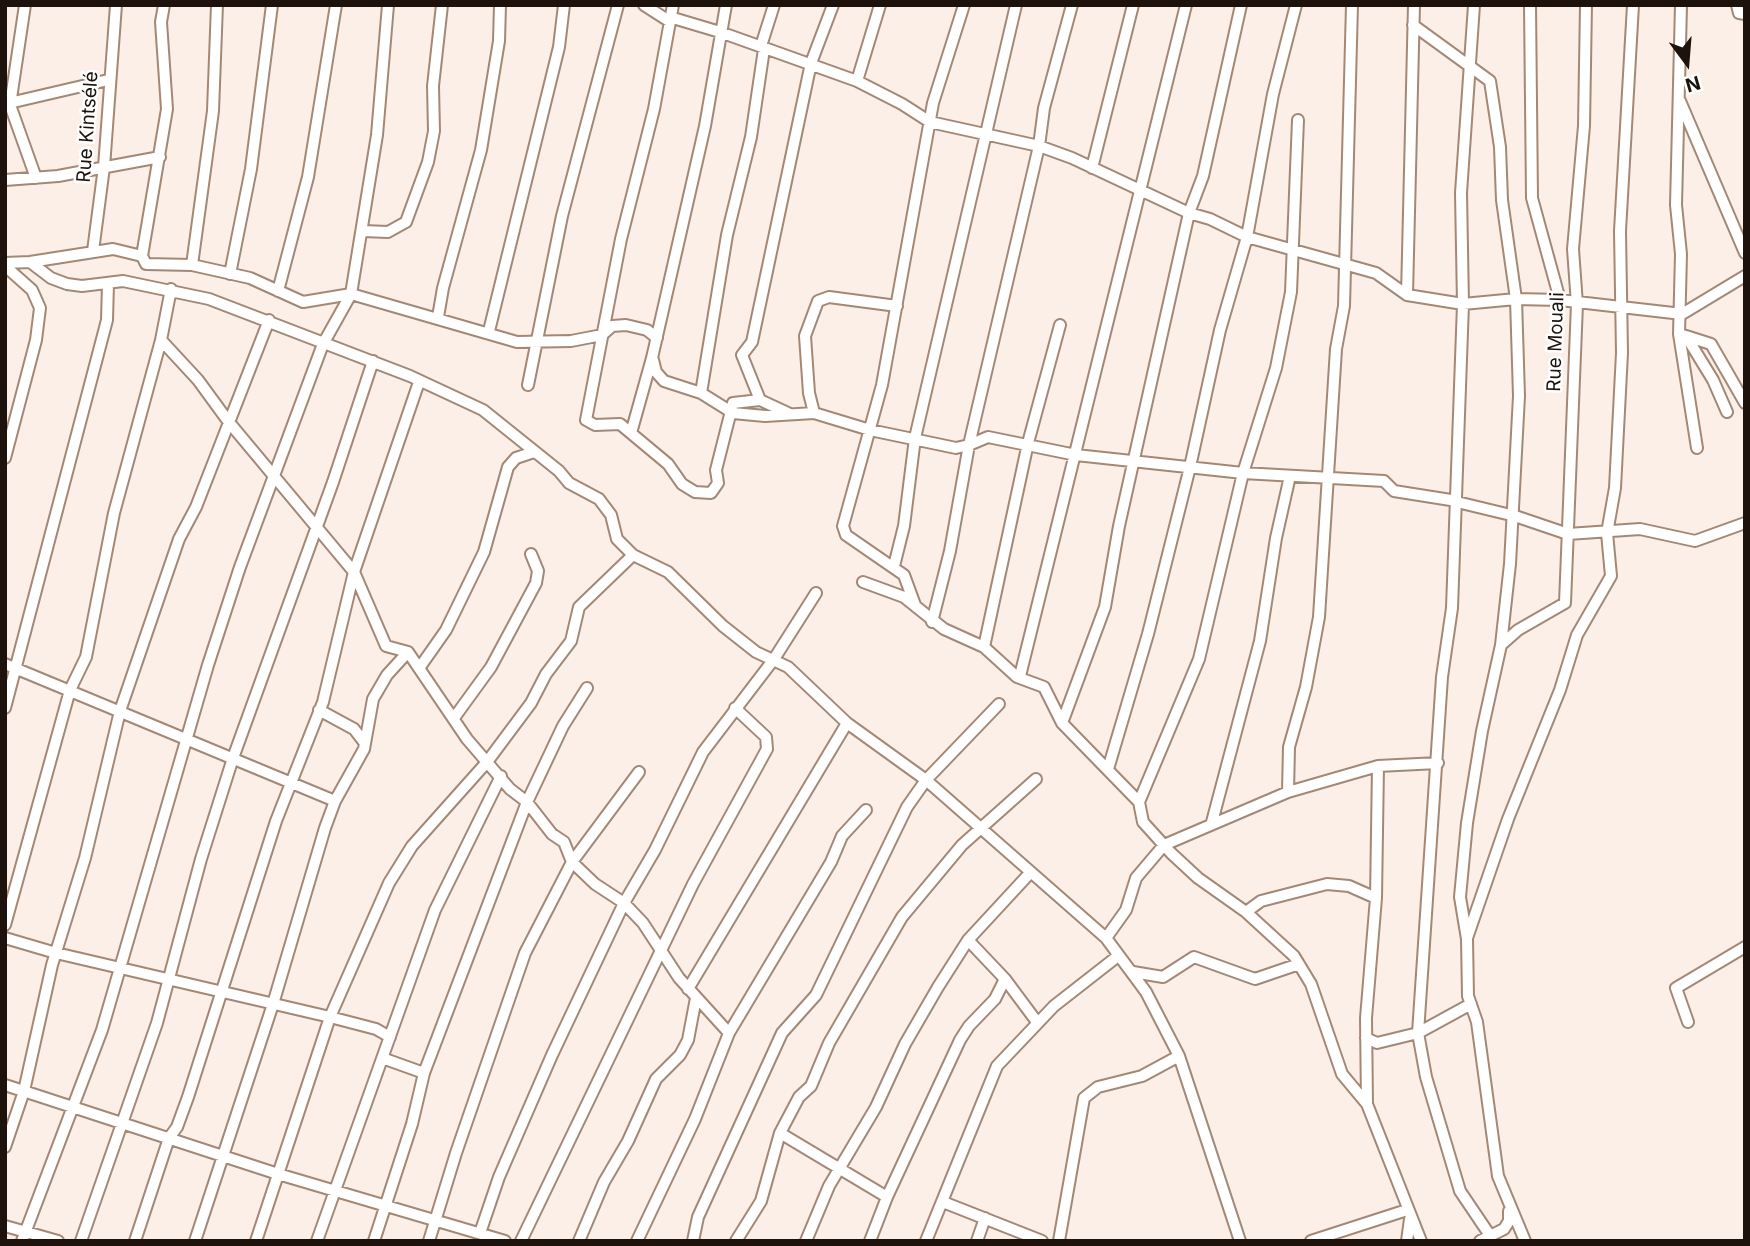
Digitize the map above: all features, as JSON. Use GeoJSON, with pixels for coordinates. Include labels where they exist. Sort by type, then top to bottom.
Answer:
{"type":"FeatureCollection","features":[{"type":"Feature","properties":{"kind":"street"},"geometry":{"type":"LineString","coordinates":[[25,5],[8,105],[36,177]]}},
{"type":"Feature","properties":{"kind":"street","name":"Rue Kintsélé"},"geometry":{"type":"LineString","coordinates":[[93,251],[104,167],[108,80],[116,5]]}},
{"type":"Feature","properties":{"kind":"street"},"geometry":{"type":"LineString","coordinates":[[142,256],[167,109],[161,22],[164,5]]}},
{"type":"Feature","properties":{"kind":"street"},"geometry":{"type":"LineString","coordinates":[[192,265],[214,111],[217,5]]}},
{"type":"Feature","properties":{"kind":"street"},"geometry":{"type":"LineString","coordinates":[[230,274],[251,169],[272,5]]}},
{"type":"Feature","properties":{"kind":"street"},"geometry":{"type":"LineString","coordinates":[[278,291],[308,177],[336,5]]}},
{"type":"Feature","properties":{"kind":"street"},"geometry":{"type":"LineString","coordinates":[[24,1236],[75,1108],[102,1030],[189,739],[208,665],[240,567],[323,344],[351,294],[363,230],[384,76],[388,5]]}},
{"type":"Feature","properties":{"kind":"street"},"geometry":{"type":"LineString","coordinates":[[363,230],[388,232],[406,222],[428,162],[434,131],[433,86],[442,5]]}},
{"type":"Feature","properties":{"kind":"street"},"geometry":{"type":"LineString","coordinates":[[438,317],[443,288],[481,149],[499,41],[500,5]]}},
{"type":"Feature","properties":{"kind":"street"},"geometry":{"type":"LineString","coordinates":[[489,331],[559,47],[564,5]]}},
{"type":"Feature","properties":{"kind":"street"},"geometry":{"type":"LineString","coordinates":[[528,384],[578,151],[618,5]]}},
{"type":"Feature","properties":{"kind":"street"},"geometry":{"type":"LineString","coordinates":[[644,5],[669,21]]}},
{"type":"Feature","properties":{"kind":"street"},"geometry":{"type":"LineString","coordinates":[[673,5],[654,109],[621,239],[586,420],[595,425],[615,423],[668,464],[682,484],[695,492],[711,494],[718,483],[716,470],[733,413],[733,403],[760,400],[788,413]]}},
{"type":"Feature","properties":{"kind":"street"},"geometry":{"type":"LineString","coordinates":[[631,433],[657,338],[705,126],[726,5]]}},
{"type":"Feature","properties":{"kind":"street"},"geometry":{"type":"LineString","coordinates":[[701,393],[727,235],[751,137],[762,47],[774,5]]}},
{"type":"Feature","properties":{"kind":"street"},"geometry":{"type":"LineString","coordinates":[[760,400],[742,355],[752,342],[811,63],[833,5]]}},
{"type":"Feature","properties":{"kind":"street"},"geometry":{"type":"LineString","coordinates":[[857,81],[880,5]]}},
{"type":"Feature","properties":{"kind":"street"},"geometry":{"type":"LineString","coordinates":[[915,605],[904,575],[842,530],[870,430],[897,306],[930,122],[964,5]]}},
{"type":"Feature","properties":{"kind":"street"},"geometry":{"type":"LineString","coordinates":[[894,566],[904,526],[915,438],[1016,5]]}},
{"type":"Feature","properties":{"kind":"street"},"geometry":{"type":"LineString","coordinates":[[932,622],[950,551],[969,445],[1039,146],[1044,108],[1072,5]]}},
{"type":"Feature","properties":{"kind":"street"},"geometry":{"type":"LineString","coordinates":[[1092,168],[1133,5]]}},
{"type":"Feature","properties":{"kind":"street"},"geometry":{"type":"LineString","coordinates":[[1020,676],[1186,5]]}},
{"type":"Feature","properties":{"kind":"street"},"geometry":{"type":"LineString","coordinates":[[1062,723],[1105,607],[1119,526],[1189,214],[1203,176],[1241,5]]}},
{"type":"Feature","properties":{"kind":"street"},"geometry":{"type":"LineString","coordinates":[[1108,769],[1148,634],[1190,467],[1220,330],[1247,237],[1273,94],[1296,5]]}},
{"type":"Feature","properties":{"kind":"street"},"geometry":{"type":"LineString","coordinates":[[1288,792],[1289,747],[1306,687],[1319,617],[1336,349],[1344,306],[1352,5]]}},
{"type":"Feature","properties":{"kind":"street"},"geometry":{"type":"LineString","coordinates":[[1406,295],[1414,5]]}},
{"type":"Feature","properties":{"kind":"street"},"geometry":{"type":"LineString","coordinates":[[1474,5],[1461,193],[1463,304],[1452,608],[1442,677],[1418,1032],[1426,1077],[1460,1191],[1484,1237],[1504,1229],[1509,1222],[1509,1208]]}},
{"type":"Feature","properties":{"kind":"street"},"geometry":{"type":"LineString","coordinates":[[1530,5],[1532,198],[1560,300]]}},
{"type":"Feature","properties":{"kind":"street","name":"Rue Mouali"},"geometry":{"type":"LineString","coordinates":[[1501,645],[1518,629],[1565,603],[1577,304],[1573,249],[1584,127],[1586,5]]}},
{"type":"Feature","properties":{"kind":"street"},"geometry":{"type":"LineString","coordinates":[[1467,939],[1513,807],[1560,690],[1577,635],[1611,576],[1607,533],[1615,488],[1623,308],[1620,231],[1633,5]]}},
{"type":"Feature","properties":{"kind":"street"},"geometry":{"type":"LineString","coordinates":[[1681,5],[1676,205],[1681,254],[1682,335],[1697,448]]}},
{"type":"Feature","properties":{"kind":"street"},"geometry":{"type":"LineString","coordinates":[[1737,5],[1739,13],[1745,14]]}},
{"type":"Feature","properties":{"kind":"street"},"geometry":{"type":"LineString","coordinates":[[669,21],[674,18],[811,63],[857,81],[930,122],[1039,146],[1189,214],[1210,219],[1247,237],[1343,266],[1376,273],[1406,295],[1463,304],[1516,299],[1560,300],[1682,314],[1745,276]]}},
{"type":"Feature","properties":{"kind":"street"},"geometry":{"type":"LineString","coordinates":[[1413,25],[1469,62],[1490,81],[1500,147],[1502,200],[1516,299],[1519,396],[1515,516],[1501,645],[1482,731],[1467,823],[1460,897],[1467,939],[1471,1003],[1478,1030],[1498,1176],[1509,1208],[1525,1241]]}},
{"type":"Feature","properties":{"kind":"street"},"geometry":{"type":"LineString","coordinates":[[8,105],[108,80]]}},
{"type":"Feature","properties":{"kind":"street"},"geometry":{"type":"LineString","coordinates":[[1677,95],[1745,253]]}},
{"type":"Feature","properties":{"kind":"street"},"geometry":{"type":"LineString","coordinates":[[1139,802],[1199,659],[1243,473],[1283,337],[1291,292],[1298,120]]}},
{"type":"Feature","properties":{"kind":"street"},"geometry":{"type":"LineString","coordinates":[[5,180],[160,157]]}},
{"type":"Feature","properties":{"kind":"street"},"geometry":{"type":"LineString","coordinates":[[5,264],[113,249],[142,256],[149,265],[192,265],[230,274],[297,300],[310,302],[351,294],[406,312],[438,317],[489,331],[503,339],[536,343],[602,335],[612,326],[626,325],[647,330],[657,338]]}},
{"type":"Feature","properties":{"kind":"street"},"geometry":{"type":"LineString","coordinates":[[30,262],[51,278],[67,284],[82,286],[123,281],[171,289],[269,320],[323,344],[373,361],[483,410],[569,483],[599,499],[611,515],[617,538],[633,555],[668,572],[723,626],[756,652],[788,667],[847,723],[926,780],[1106,938],[1133,972],[1179,1056],[1240,1241]]}},
{"type":"Feature","properties":{"kind":"street"},"geometry":{"type":"LineString","coordinates":[[5,264],[32,290],[40,308],[36,340],[5,458]]}},
{"type":"Feature","properties":{"kind":"street"},"geometry":{"type":"LineString","coordinates":[[5,708],[107,320],[108,283]]}},
{"type":"Feature","properties":{"kind":"street"},"geometry":{"type":"LineString","coordinates":[[5,925],[70,690],[86,657],[114,513],[161,340],[171,289]]}},
{"type":"Feature","properties":{"kind":"street"},"geometry":{"type":"LineString","coordinates":[[814,413],[809,393],[805,337],[818,301],[829,297],[897,306]]}},
{"type":"Feature","properties":{"kind":"street"},"geometry":{"type":"LineString","coordinates":[[5,1147],[23,1091],[55,953],[85,858],[120,711],[155,602],[179,539],[197,507],[269,320]]}},
{"type":"Feature","properties":{"kind":"street"},"geometry":{"type":"LineString","coordinates":[[984,648],[1028,443],[1060,325]]}},
{"type":"Feature","properties":{"kind":"street"},"geometry":{"type":"LineString","coordinates":[[1682,335],[1711,344],[1745,403]]}},
{"type":"Feature","properties":{"kind":"street"},"geometry":{"type":"LineString","coordinates":[[1682,335],[1713,380],[1727,412]]}},
{"type":"Feature","properties":{"kind":"street"},"geometry":{"type":"LineString","coordinates":[[161,340],[198,380],[228,421],[355,572],[386,646],[408,653],[487,762],[510,789],[527,803],[552,834],[564,842],[572,862],[595,884],[624,903],[643,923],[660,951],[692,993],[729,1033]]}},
{"type":"Feature","properties":{"kind":"street"},"geometry":{"type":"LineString","coordinates":[[652,358],[659,378],[701,393],[733,413],[769,416],[814,413],[870,430],[915,438],[940,447],[956,449],[988,437],[1028,443],[1076,455],[1243,473],[1384,481],[1394,491],[1515,516],[1568,534],[1648,529],[1702,541],[1745,523]]}},
{"type":"Feature","properties":{"kind":"street"},"geometry":{"type":"LineString","coordinates":[[81,1241],[124,1122],[233,758],[373,361]]}},
{"type":"Feature","properties":{"kind":"street"},"geometry":{"type":"LineString","coordinates":[[135,1241],[169,1138],[177,1127],[223,992],[291,782],[319,710],[355,572],[419,382]]}},
{"type":"Feature","properties":{"kind":"street"},"geometry":{"type":"LineString","coordinates":[[420,667],[446,630],[484,552],[508,467],[516,458],[534,452]]}},
{"type":"Feature","properties":{"kind":"street"},"geometry":{"type":"LineString","coordinates":[[1212,822],[1260,641],[1276,538],[1290,476]]}},
{"type":"Feature","properties":{"kind":"street"},"geometry":{"type":"LineString","coordinates":[[454,718],[491,667],[536,583],[538,571],[531,554]]}},
{"type":"Feature","properties":{"kind":"street"},"geometry":{"type":"LineString","coordinates":[[256,1241],[330,1017],[389,883],[412,846],[517,724],[546,674],[571,641],[579,607],[633,555]]}},
{"type":"Feature","properties":{"kind":"street"},"geometry":{"type":"LineString","coordinates":[[863,582],[904,597],[932,622],[954,636],[984,648],[1017,677],[1020,676],[1049,691],[1062,723],[1139,802],[1143,822],[1164,845],[1195,875],[1246,912],[1284,946],[1299,964],[1316,994],[1342,1074],[1367,1104],[1421,1241]]}},
{"type":"Feature","properties":{"kind":"street"},"geometry":{"type":"LineString","coordinates":[[480,1233],[499,1177],[541,1080],[624,903],[662,838],[703,752],[774,659],[816,593]]}},
{"type":"Feature","properties":{"kind":"street"},"geometry":{"type":"LineString","coordinates":[[195,1241],[273,1004],[335,801],[361,755],[373,699],[387,675],[408,653]]}},
{"type":"Feature","properties":{"kind":"street"},"geometry":{"type":"LineString","coordinates":[[5,664],[335,801]]}},
{"type":"Feature","properties":{"kind":"street"},"geometry":{"type":"LineString","coordinates":[[374,1241],[424,1073],[527,803],[567,719],[587,688]]}},
{"type":"Feature","properties":{"kind":"street"},"geometry":{"type":"LineString","coordinates":[[693,1241],[698,1217],[782,1033],[816,995],[891,836],[926,780],[999,704]]}},
{"type":"Feature","properties":{"kind":"street"},"geometry":{"type":"LineString","coordinates":[[521,1241],[660,951],[769,744],[766,737],[735,708]]}},
{"type":"Feature","properties":{"kind":"street"},"geometry":{"type":"LineString","coordinates":[[319,710],[355,729],[364,742]]}},
{"type":"Feature","properties":{"kind":"street"},"geometry":{"type":"LineString","coordinates":[[579,1241],[604,1182],[628,1141],[656,1079],[680,1055],[688,1040],[692,993],[847,723]]}},
{"type":"Feature","properties":{"kind":"street"},"geometry":{"type":"LineString","coordinates":[[1106,938],[1126,911],[1136,878],[1164,845],[1212,822],[1288,792],[1378,766],[1437,763]]}},
{"type":"Feature","properties":{"kind":"street"},"geometry":{"type":"LineString","coordinates":[[1367,1104],[1366,1038],[1376,898],[1378,766]]}},
{"type":"Feature","properties":{"kind":"street"},"geometry":{"type":"LineString","coordinates":[[429,1241],[456,1153],[525,953],[572,862],[639,772]]}},
{"type":"Feature","properties":{"kind":"street"},"geometry":{"type":"LineString","coordinates":[[317,1241],[348,1151],[385,1059],[390,1037],[435,910],[501,776]]}},
{"type":"Feature","properties":{"kind":"street"},"geometry":{"type":"LineString","coordinates":[[736,1241],[761,1201],[780,1133],[799,1097],[811,1086],[829,1043],[902,917],[962,845],[982,831],[1035,779]]}},
{"type":"Feature","properties":{"kind":"street"},"geometry":{"type":"LineString","coordinates":[[637,1241],[695,1119],[729,1033],[831,862],[842,836],[866,810]]}},
{"type":"Feature","properties":{"kind":"street"},"geometry":{"type":"LineString","coordinates":[[806,1241],[820,1203],[876,1107],[905,1044],[968,940],[1030,873]]}},
{"type":"Feature","properties":{"kind":"street"},"geometry":{"type":"LineString","coordinates":[[1246,912],[1261,901],[1327,884],[1349,886],[1376,898]]}},
{"type":"Feature","properties":{"kind":"street"},"geometry":{"type":"LineString","coordinates":[[5,938],[55,953],[330,1017],[376,1029],[390,1037]]}},
{"type":"Feature","properties":{"kind":"street"},"geometry":{"type":"LineString","coordinates":[[968,940],[1005,979],[1037,1022]]}},
{"type":"Feature","properties":{"kind":"street"},"geometry":{"type":"LineString","coordinates":[[1688,1022],[1676,988],[1745,947]]}},
{"type":"Feature","properties":{"kind":"street"},"geometry":{"type":"LineString","coordinates":[[926,1241],[997,1066],[1037,1022],[1118,956]]}},
{"type":"Feature","properties":{"kind":"street"},"geometry":{"type":"LineString","coordinates":[[1133,972],[1163,977],[1194,957],[1255,979],[1299,964]]}},
{"type":"Feature","properties":{"kind":"street"},"geometry":{"type":"LineString","coordinates":[[870,1241],[887,1197],[960,1040],[969,1026],[995,999],[1005,979]]}},
{"type":"Feature","properties":{"kind":"street"},"geometry":{"type":"LineString","coordinates":[[1366,1038],[1377,1043],[1418,1032],[1471,1003]]}},
{"type":"Feature","properties":{"kind":"street"},"geometry":{"type":"LineString","coordinates":[[1059,1241],[1084,1098],[1098,1087],[1142,1076],[1179,1056]]}},
{"type":"Feature","properties":{"kind":"street"},"geometry":{"type":"LineString","coordinates":[[385,1059],[424,1073]]}},
{"type":"Feature","properties":{"kind":"street"},"geometry":{"type":"LineString","coordinates":[[5,1085],[278,1174],[387,1203],[505,1241]]}},
{"type":"Feature","properties":{"kind":"street"},"geometry":{"type":"LineString","coordinates":[[780,1133],[887,1197]]}},
{"type":"Feature","properties":{"kind":"street"},"geometry":{"type":"LineString","coordinates":[[943,1202],[1042,1241]]}},
{"type":"Feature","properties":{"kind":"street"},"geometry":{"type":"LineString","coordinates":[[1311,1241],[1408,1213]]}},
{"type":"Feature","properties":{"kind":"street"},"geometry":{"type":"LineString","coordinates":[[1407,1241],[1408,1213]]}},
{"type":"Feature","properties":{"kind":"street"},"geometry":{"type":"LineString","coordinates":[[977,1241],[985,1219]]}},
{"type":"Feature","properties":{"kind":"street"},"geometry":{"type":"LineString","coordinates":[[5,1226],[24,1236],[58,1241]]}}]}
